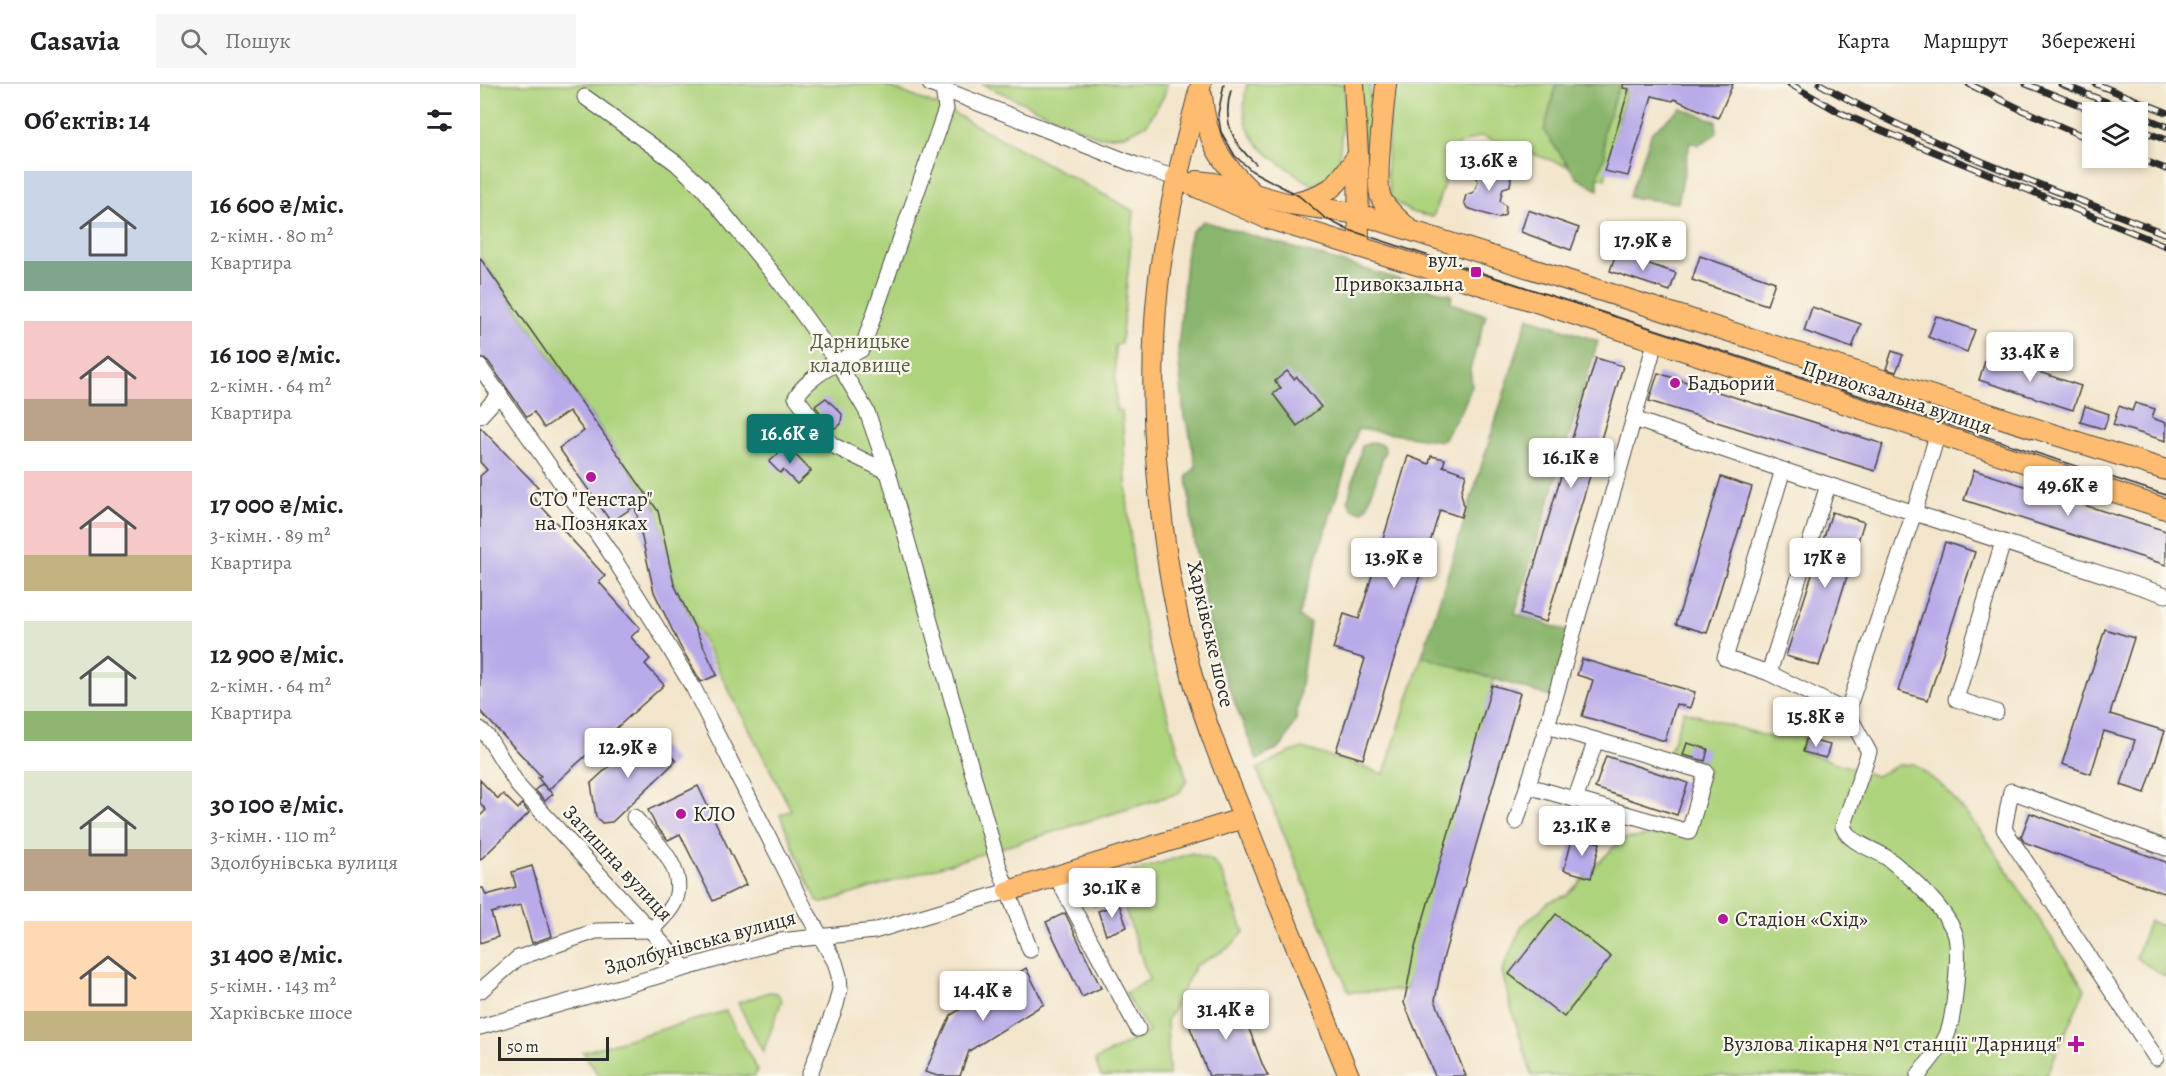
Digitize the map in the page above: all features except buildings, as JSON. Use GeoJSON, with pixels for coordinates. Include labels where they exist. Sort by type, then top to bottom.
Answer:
{"type":"FeatureCollection","features":[{"type":"Feature","properties":{"kind":"main road","name":"Харківське шосе"},"geometry":{"type":"LineString","coordinates":[[1176,178],[1171,151],[1188,84]]}},
{"type":"Feature","properties":{"kind":"main road","name":"Харківське шосе"},"geometry":{"type":"LineString","coordinates":[[1201,84],[1176,178],[1158,286],[1155,331],[1155,425],[1163,524],[1180,627],[1193,678],[1218,754],[1348,1076]]}},
{"type":"Feature","properties":{"kind":"main road","name":"Привокзальна вулиця"},"geometry":{"type":"LineString","coordinates":[[1201,84],[1204,119],[1212,143],[1227,167],[1252,192]]}},
{"type":"Feature","properties":{"kind":"main road"},"geometry":{"type":"LineString","coordinates":[[1354,84],[1358,155],[1359,247]]}},
{"type":"Feature","properties":{"kind":"main road"},"geometry":{"type":"LineString","coordinates":[[1386,84],[1379,179],[1380,196],[1389,211],[1410,230]]}},
{"type":"Feature","properties":{"kind":"main road"},"geometry":{"type":"LineString","coordinates":[[1290,204],[1326,193],[1341,179],[1358,155]]}},
{"type":"Feature","properties":{"kind":"main road","name":"Привокзальна вулиця"},"geometry":{"type":"LineString","coordinates":[[1176,178],[1214,183],[1290,204],[1359,214],[2166,470]]}},
{"type":"Feature","properties":{"kind":"main road","name":"Привокзальна вулиця"},"geometry":{"type":"LineString","coordinates":[[1176,178],[1266,218],[1533,302],[2166,509]]}},
{"type":"Feature","properties":{"kind":"main road","name":"Здолбунівська вулиця"},"geometry":{"type":"LineString","coordinates":[[1008,891],[1244,818]]}},
{"type":"Feature","properties":{"kind":"street"},"geometry":{"type":"LineString","coordinates":[[937,86],[1136,165],[1176,178]]}},
{"type":"Feature","properties":{"kind":"street"},"geometry":{"type":"LineString","coordinates":[[888,472],[832,444],[795,397],[801,388],[862,349],[946,109],[937,86]]}},
{"type":"Feature","properties":{"kind":"street"},"geometry":{"type":"LineString","coordinates":[[585,97],[676,163],[702,187],[784,286],[838,363],[867,412],[888,472],[999,867],[1030,950]]}},
{"type":"Feature","properties":{"kind":"street"},"geometry":{"type":"LineString","coordinates":[[1516,822],[1547,726],[1655,343]]}},
{"type":"Feature","properties":{"kind":"street"},"geometry":{"type":"LineString","coordinates":[[480,367],[609,552],[661,633],[694,689],[835,962],[840,989],[837,1005],[809,1076]]}},
{"type":"Feature","properties":{"kind":"street"},"geometry":{"type":"LineString","coordinates":[[480,416],[500,394]]}},
{"type":"Feature","properties":{"kind":"street"},"geometry":{"type":"LineString","coordinates":[[1634,419],[1827,485],[2166,595]]}},
{"type":"Feature","properties":{"kind":"street"},"geometry":{"type":"LineString","coordinates":[[1848,712],[1937,436]]}},
{"type":"Feature","properties":{"kind":"street"},"geometry":{"type":"LineString","coordinates":[[1783,470],[1725,658],[1769,673],[1848,712],[1869,752],[1846,815],[1843,827],[1847,836],[1889,859],[1927,894],[1955,933],[1957,982],[1947,1036],[1918,1076]]}},
{"type":"Feature","properties":{"kind":"street"},"geometry":{"type":"LineString","coordinates":[[1769,673],[1827,485]]}},
{"type":"Feature","properties":{"kind":"street"},"geometry":{"type":"LineString","coordinates":[[1996,712],[1956,699],[2003,542]]}},
{"type":"Feature","properties":{"kind":"street"},"geometry":{"type":"LineString","coordinates":[[1528,786],[1689,832],[1706,772],[1547,726]]}},
{"type":"Feature","properties":{"kind":"street","name":"Затишна вулиця"},"geometry":{"type":"LineString","coordinates":[[480,729],[488,737],[519,787],[685,968]]}},
{"type":"Feature","properties":{"kind":"street"},"geometry":{"type":"LineString","coordinates":[[1575,800],[1596,740]]}},
{"type":"Feature","properties":{"kind":"street"},"geometry":{"type":"LineString","coordinates":[[2156,1058],[2004,829],[2011,791],[2166,848]]}},
{"type":"Feature","properties":{"kind":"street"},"geometry":{"type":"LineString","coordinates":[[480,991],[518,958],[596,931],[652,930],[673,905],[678,879],[675,868],[664,851],[634,817]]}},
{"type":"Feature","properties":{"kind":"street"},"geometry":{"type":"LineString","coordinates":[[1056,876],[1138,1029]]}},
{"type":"Feature","properties":{"kind":"street","name":"Здолбунівська вулиця"},"geometry":{"type":"LineString","coordinates":[[480,1027],[780,941],[874,931],[1008,891]]}},
{"type":"Feature","properties":{"kind":"green space","name":"Дарницьке кладовище"},"geometry":{"type":"Polygon","coordinates":[[[480,84],[882,84],[946,109],[1134,211],[1121,343],[1115,346],[1116,410],[1122,411],[1130,537],[1141,612],[1187,780],[1179,793],[823,903],[818,902],[780,815],[791,810],[674,584],[657,509],[480,257],[480,84]]]}},
{"type":"Feature","properties":{"kind":"green space"},"geometry":{"type":"Polygon","coordinates":[[[982,84],[1167,84],[1164,96],[1147,124],[1125,135],[1099,137],[982,84]]]}},
{"type":"Feature","properties":{"kind":"green space"},"geometry":{"type":"Polygon","coordinates":[[[1247,84],[1343,84],[1345,97],[1339,161],[1328,180],[1312,185],[1270,156],[1259,145],[1251,134],[1246,120],[1244,104],[1247,84]]]}},
{"type":"Feature","properties":{"kind":"green space"},"geometry":{"type":"Polygon","coordinates":[[[1361,84],[1370,84],[1368,176],[1361,176],[1361,84]]]}},
{"type":"Feature","properties":{"kind":"green space"},"geometry":{"type":"Polygon","coordinates":[[[1390,84],[1628,84],[1605,179],[1481,136],[1457,145],[1433,217],[1411,212],[1391,199],[1387,173],[1390,84]]]}},
{"type":"Feature","properties":{"kind":"green space"},"geometry":{"type":"Polygon","coordinates":[[[1556,84],[1620,84],[1603,132],[1605,155],[1598,174],[1598,190],[1577,178],[1544,131],[1556,84]]]}},
{"type":"Feature","properties":{"kind":"green space"},"geometry":{"type":"Polygon","coordinates":[[[1681,108],[1716,121],[1717,133],[1699,145],[1690,142],[1678,203],[1629,197],[1652,132],[1681,108]]]}},
{"type":"Feature","properties":{"kind":"green space"},"geometry":{"type":"Polygon","coordinates":[[[1203,221],[1452,295],[1451,303],[1486,315],[1470,369],[1472,386],[1462,410],[1442,441],[1358,429],[1298,617],[1310,623],[1296,719],[1282,746],[1257,760],[1215,652],[1194,543],[1187,476],[1196,467],[1188,425],[1184,418],[1178,351],[1187,248],[1191,232],[1203,221]]]}},
{"type":"Feature","properties":{"kind":"green space"},"geometry":{"type":"Polygon","coordinates":[[[1528,317],[1598,341],[1515,614],[1573,633],[1554,698],[1422,656],[1528,317]]]}},
{"type":"Feature","properties":{"kind":"green space"},"geometry":{"type":"Polygon","coordinates":[[[1372,442],[1384,445],[1385,451],[1367,507],[1362,512],[1352,509],[1348,500],[1362,446],[1372,442]]]}},
{"type":"Feature","properties":{"kind":"green space"},"geometry":{"type":"Polygon","coordinates":[[[1422,656],[1494,679],[1406,990],[1349,992],[1257,769],[1303,748],[1384,774],[1422,656]]]}},
{"type":"Feature","properties":{"kind":"green space","name":"Стадіон «Схід»"},"geometry":{"type":"Polygon","coordinates":[[[1684,711],[1772,738],[1804,736],[1803,752],[1876,776],[1899,765],[1914,764],[1946,789],[1985,837],[2085,989],[2046,1076],[1532,1076],[1502,971],[1522,926],[1549,902],[1567,895],[1622,839],[1689,832],[1708,768],[1668,756],[1684,711]]]}},
{"type":"Feature","properties":{"kind":"green space"},"geometry":{"type":"Polygon","coordinates":[[[1192,853],[1212,860],[1221,871],[1244,932],[1230,947],[1195,966],[1167,1021],[1169,1076],[1101,1076],[1095,1060],[1149,1032],[1125,993],[1149,980],[1121,898],[1094,906],[1086,886],[1192,853]]]}},
{"type":"Feature","properties":{"kind":"green space"},"geometry":{"type":"Polygon","coordinates":[[[2149,921],[2166,928],[2166,977],[2136,958],[2149,921]]]}},
{"type":"Feature","properties":{"kind":"green space"},"geometry":{"type":"Polygon","coordinates":[[[769,992],[777,993],[782,1000],[763,1052],[738,1003],[769,992]]]}},
{"type":"Feature","properties":{"kind":"green space"},"geometry":{"type":"Polygon","coordinates":[[[726,1011],[757,1069],[755,1076],[599,1076],[583,1052],[726,1011]]]}},
{"type":"Feature","properties":{"kind":"tram line"},"geometry":{"type":"LineString","coordinates":[[1224,84],[1218,114],[1221,132],[1235,156],[1252,171],[1299,196],[1325,218],[1346,229],[2166,495]]}},
{"type":"Feature","properties":{"kind":"tram line"},"geometry":{"type":"LineString","coordinates":[[1231,90],[1228,112],[1231,131],[1241,148],[1256,164]]}},
{"type":"Feature","properties":{"kind":"railway"},"geometry":{"type":"LineString","coordinates":[[1790,84],[1839,112],[1873,127],[2166,246]]}},
{"type":"Feature","properties":{"kind":"railway"},"geometry":{"type":"LineString","coordinates":[[1820,84],[1947,147],[2166,234]]}},
{"type":"Feature","properties":{"kind":"railway"},"geometry":{"type":"LineString","coordinates":[[1969,84],[2082,136]]}},
{"type":"Feature","properties":{"kind":"railway"},"geometry":{"type":"LineString","coordinates":[[2026,84],[2082,106]]}},
{"type":"Feature","properties":{"kind":"railway"},"geometry":{"type":"LineString","coordinates":[[2061,84],[2107,102]]}},
{"type":"Feature","properties":{"kind":"railway"},"geometry":{"type":"LineString","coordinates":[[2096,84],[2166,112]]}},
{"type":"Feature","properties":{"kind":"railway"},"geometry":{"type":"LineString","coordinates":[[2148,119],[2166,126]]}},
{"type":"Feature","properties":{"kind":"railway"},"geometry":{"type":"LineString","coordinates":[[2148,133],[2166,140]]}},
{"type":"Feature","properties":{"kind":"railway"},"geometry":{"type":"LineString","coordinates":[[2148,162],[2166,169]]}},
{"type":"Feature","properties":{"kind":"place","name":"вул. Привокзальна"},"geometry":{"type":"Point","coordinates":[1476,272]}},
{"type":"Feature","properties":{"kind":"place","name":"Бадьорий"},"geometry":{"type":"Point","coordinates":[1675,383]}},
{"type":"Feature","properties":{"kind":"place","name":"СТО \"Генстар\" на Позняках"},"geometry":{"type":"Point","coordinates":[591,477]}},
{"type":"Feature","properties":{"kind":"place","name":"КЛО"},"geometry":{"type":"Point","coordinates":[681,814]}},
{"type":"Feature","properties":{"kind":"place","name":"Стадіон «Схід»"},"geometry":{"type":"Point","coordinates":[1723,919]}},
{"type":"Feature","properties":{"kind":"place","name":"Вузлова лікарня №1 станції \"Дарниця\""},"geometry":{"type":"Point","coordinates":[2076,1044]}}]}
